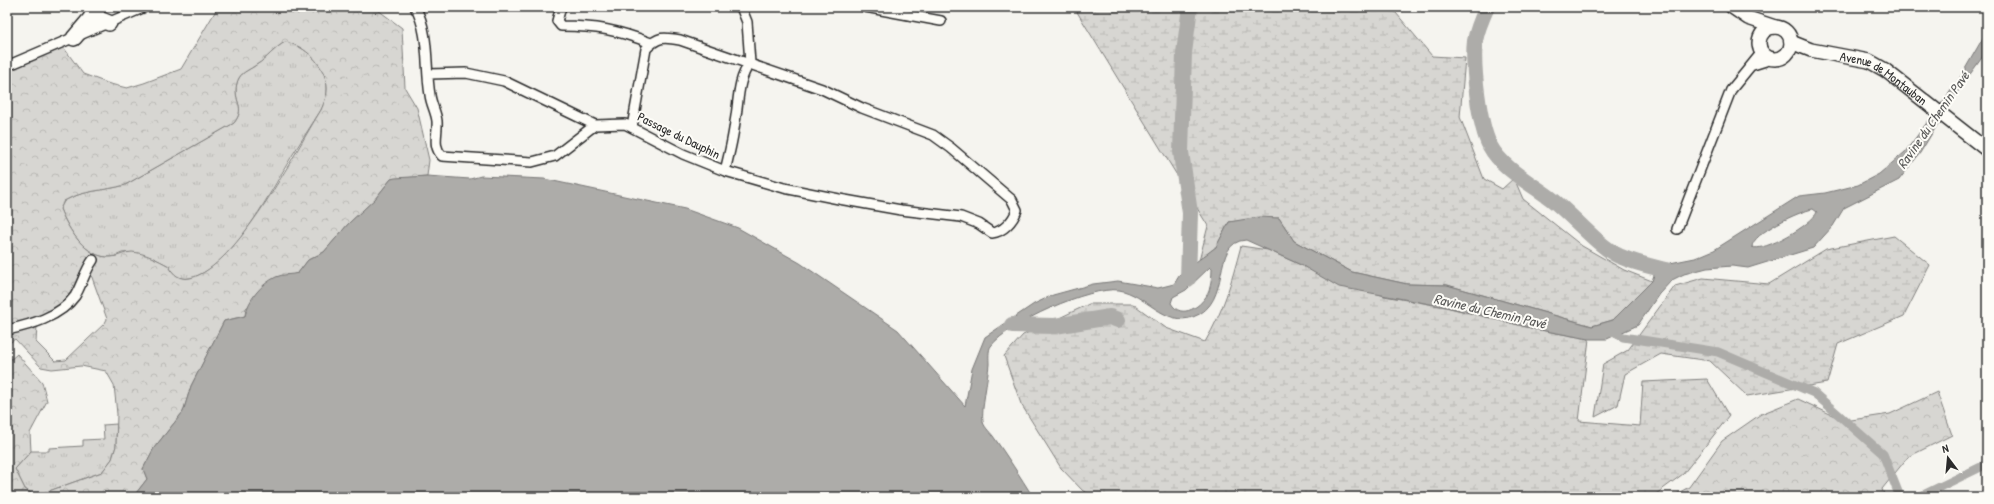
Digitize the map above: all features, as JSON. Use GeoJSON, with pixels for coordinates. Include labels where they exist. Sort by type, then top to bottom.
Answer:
{"type":"FeatureCollection","features":[{"type":"Feature","properties":{"kind":"highway"},"geometry":{"type":"LineString","coordinates":[[96,7],[96,13],[99,19],[109,23]]}},
{"type":"Feature","properties":{"kind":"highway"},"geometry":{"type":"LineString","coordinates":[[74,38],[91,18],[96,7]]}},
{"type":"Feature","properties":{"kind":"main road"},"geometry":{"type":"LineString","coordinates":[[1732,7],[1748,18],[1786,32],[1789,48],[1780,58],[1764,51],[1748,18]]}},
{"type":"Feature","properties":{"kind":"main road"},"geometry":{"type":"LineString","coordinates":[[1764,51],[1764,32],[1775,27]]}},
{"type":"Feature","properties":{"kind":"main road","name":"Avenue de Montauban"},"geometry":{"type":"LineString","coordinates":[[1789,48],[1811,50],[1869,61],[1885,70],[1987,150]]}},
{"type":"Feature","properties":{"kind":"street"},"geometry":{"type":"LineString","coordinates":[[7,66],[145,7]]}},
{"type":"Feature","properties":{"kind":"street"},"geometry":{"type":"LineString","coordinates":[[415,7],[423,25],[430,95],[437,124],[435,143],[442,156],[448,158],[532,162],[555,156],[595,125],[504,82],[466,73],[429,74]]}},
{"type":"Feature","properties":{"kind":"street"},"geometry":{"type":"LineString","coordinates":[[561,7],[557,21],[561,26],[588,26],[620,31],[651,43]]}},
{"type":"Feature","properties":{"kind":"street"},"geometry":{"type":"LineString","coordinates":[[724,171],[735,123],[739,89],[744,71],[750,63],[747,22],[741,7]]}},
{"type":"Feature","properties":{"kind":"street"},"geometry":{"type":"LineString","coordinates":[[865,7],[941,21]]}},
{"type":"Feature","properties":{"kind":"street"},"geometry":{"type":"LineString","coordinates":[[632,127],[646,49],[651,43],[663,36],[680,40],[750,63]]}},
{"type":"Feature","properties":{"kind":"street"},"geometry":{"type":"LineString","coordinates":[[1677,229],[1732,90],[1764,51]]}},
{"type":"Feature","properties":{"kind":"street","name":"Passage du Dauphin"},"geometry":{"type":"LineString","coordinates":[[595,125],[626,124],[684,154],[724,171],[784,188],[901,210],[961,217],[979,224],[992,233],[999,232],[1014,218],[1016,210],[1012,200],[932,135],[868,110],[822,89],[750,63]]}},
{"type":"Feature","properties":{"kind":"street"},"geometry":{"type":"LineString","coordinates":[[7,330],[24,327],[51,316],[65,306],[75,295],[86,270],[93,260]]}},
{"type":"Feature","properties":{"kind":"green space"},"geometry":{"type":"Polygon","coordinates":[[[218,7],[374,7],[402,28],[405,88],[417,108],[429,160],[427,176],[391,179],[375,199],[349,223],[324,252],[308,260],[298,273],[292,275],[246,308],[245,316],[224,321],[191,386],[183,412],[154,448],[143,469],[147,479],[133,497],[7,497],[7,360],[9,361],[17,354],[42,382],[47,401],[30,433],[31,451],[15,469],[25,489],[35,496],[102,472],[112,459],[116,446],[117,414],[114,385],[106,371],[81,366],[52,369],[41,367],[15,339],[7,345],[7,66],[61,44],[83,74],[110,84],[127,88],[181,69],[218,7]],[[285,42],[240,76],[236,90],[239,114],[234,123],[125,185],[86,193],[71,197],[64,201],[60,209],[63,217],[73,234],[86,248],[102,256],[114,257],[132,252],[147,255],[169,266],[175,274],[183,278],[190,278],[208,270],[227,253],[245,231],[281,179],[321,110],[326,98],[327,86],[325,78],[313,57],[300,47],[285,42]],[[90,272],[73,304],[50,321],[37,326],[36,342],[55,361],[66,360],[105,323],[107,319],[90,272]]]}},
{"type":"Feature","properties":{"kind":"green space"},"geometry":{"type":"Polygon","coordinates":[[[1074,7],[1391,7],[1432,56],[1465,58],[1460,117],[1484,179],[1502,189],[1514,178],[1523,199],[1582,246],[1624,270],[1652,281],[1613,320],[1592,326],[1447,285],[1407,284],[1352,272],[1294,241],[1279,218],[1229,222],[1216,247],[1199,261],[1208,226],[1074,7]]]}},
{"type":"Feature","properties":{"kind":"green space"},"geometry":{"type":"Polygon","coordinates":[[[285,42],[300,47],[313,57],[325,78],[327,86],[326,98],[321,110],[262,206],[236,244],[221,260],[206,272],[190,278],[183,278],[172,272],[169,266],[147,256],[128,252],[112,257],[102,256],[86,248],[79,241],[73,234],[60,209],[64,201],[71,197],[86,193],[125,185],[234,123],[239,114],[236,90],[240,76],[285,42]]]}},
{"type":"Feature","properties":{"kind":"green space"},"geometry":{"type":"Polygon","coordinates":[[[1894,236],[1930,265],[1904,316],[1838,344],[1827,383],[1747,396],[1710,361],[1661,354],[1625,374],[1618,405],[1595,417],[1603,364],[1628,350],[1675,286],[1703,278],[1769,284],[1826,249],[1894,236]]]}},
{"type":"Feature","properties":{"kind":"green space"},"geometry":{"type":"Polygon","coordinates":[[[1241,246],[1268,250],[1301,265],[1384,296],[1446,307],[1535,329],[1589,339],[1579,421],[1640,426],[1643,382],[1707,379],[1729,416],[1683,474],[1652,497],[1097,497],[1083,491],[1061,468],[1021,404],[1004,356],[1023,335],[1089,304],[1133,304],[1166,328],[1205,342],[1222,307],[1241,246]]]}},
{"type":"Feature","properties":{"kind":"green space"},"geometry":{"type":"Polygon","coordinates":[[[1937,392],[1952,435],[1908,457],[1882,489],[1885,497],[1671,497],[1689,487],[1722,441],[1761,414],[1798,399],[1845,421],[1890,414],[1937,392]]]}},
{"type":"Feature","properties":{"kind":"green space"},"geometry":{"type":"Polygon","coordinates":[[[117,424],[116,446],[112,459],[102,472],[35,496],[25,489],[15,469],[31,451],[49,451],[49,448],[83,446],[83,440],[104,439],[103,425],[117,424]]]}},
{"type":"Feature","properties":{"kind":"water","name":"Ravine du Chemin Pavé"},"geometry":{"type":"Polygon","coordinates":[[[1987,31],[1986,52],[1958,91],[1920,153],[1899,180],[1844,208],[1833,226],[1813,248],[1748,268],[1732,266],[1707,268],[1684,274],[1672,280],[1659,294],[1638,325],[1607,339],[1589,339],[1535,329],[1446,307],[1339,287],[1301,265],[1246,240],[1235,243],[1228,251],[1213,299],[1206,310],[1193,317],[1183,319],[1173,318],[1155,309],[1138,297],[1119,290],[1106,290],[1089,294],[1050,308],[1014,327],[1000,337],[991,346],[989,352],[989,364],[983,409],[984,425],[993,436],[1033,497],[133,497],[147,479],[143,469],[154,448],[183,412],[191,386],[224,321],[245,316],[252,298],[260,288],[278,276],[298,273],[308,260],[324,252],[349,223],[375,199],[391,179],[395,178],[427,176],[470,179],[481,176],[544,179],[685,209],[738,228],[800,263],[898,330],[965,406],[972,369],[985,337],[1034,304],[1053,295],[1093,284],[1118,281],[1158,288],[1174,284],[1181,273],[1216,247],[1229,222],[1259,217],[1279,218],[1294,241],[1352,272],[1407,284],[1447,285],[1592,326],[1613,320],[1652,281],[1654,275],[1670,263],[1695,258],[1714,250],[1799,196],[1825,193],[1858,185],[1879,174],[1905,152],[1958,81],[1987,31]],[[1813,209],[1788,218],[1768,229],[1754,241],[1752,247],[1758,248],[1766,246],[1798,230],[1814,217],[1817,212],[1813,209]],[[1210,267],[1186,290],[1173,297],[1171,303],[1175,308],[1180,311],[1186,311],[1202,302],[1210,288],[1212,269],[1210,267]]]}},
{"type":"Feature","properties":{"kind":"waterway"},"geometry":{"type":"LineString","coordinates":[[1188,279],[1190,213],[1181,152],[1184,53],[1190,7]]}},
{"type":"Feature","properties":{"kind":"waterway"},"geometry":{"type":"LineString","coordinates":[[1487,7],[1476,37],[1474,52],[1477,95],[1480,110],[1486,136],[1495,154],[1510,169],[1554,201],[1594,238],[1611,251],[1631,261],[1669,271]]}},
{"type":"Feature","properties":{"kind":"waterway"},"geometry":{"type":"LineString","coordinates":[[1012,325],[1055,326],[1110,317],[1118,320]]}},
{"type":"Feature","properties":{"kind":"waterway"},"geometry":{"type":"LineString","coordinates":[[1613,332],[1623,337],[1718,352],[1814,393],[1883,454],[1900,497]]}},
{"type":"Feature","properties":{"kind":"waterway"},"geometry":{"type":"LineString","coordinates":[[1919,497],[1987,464]]}}]}
